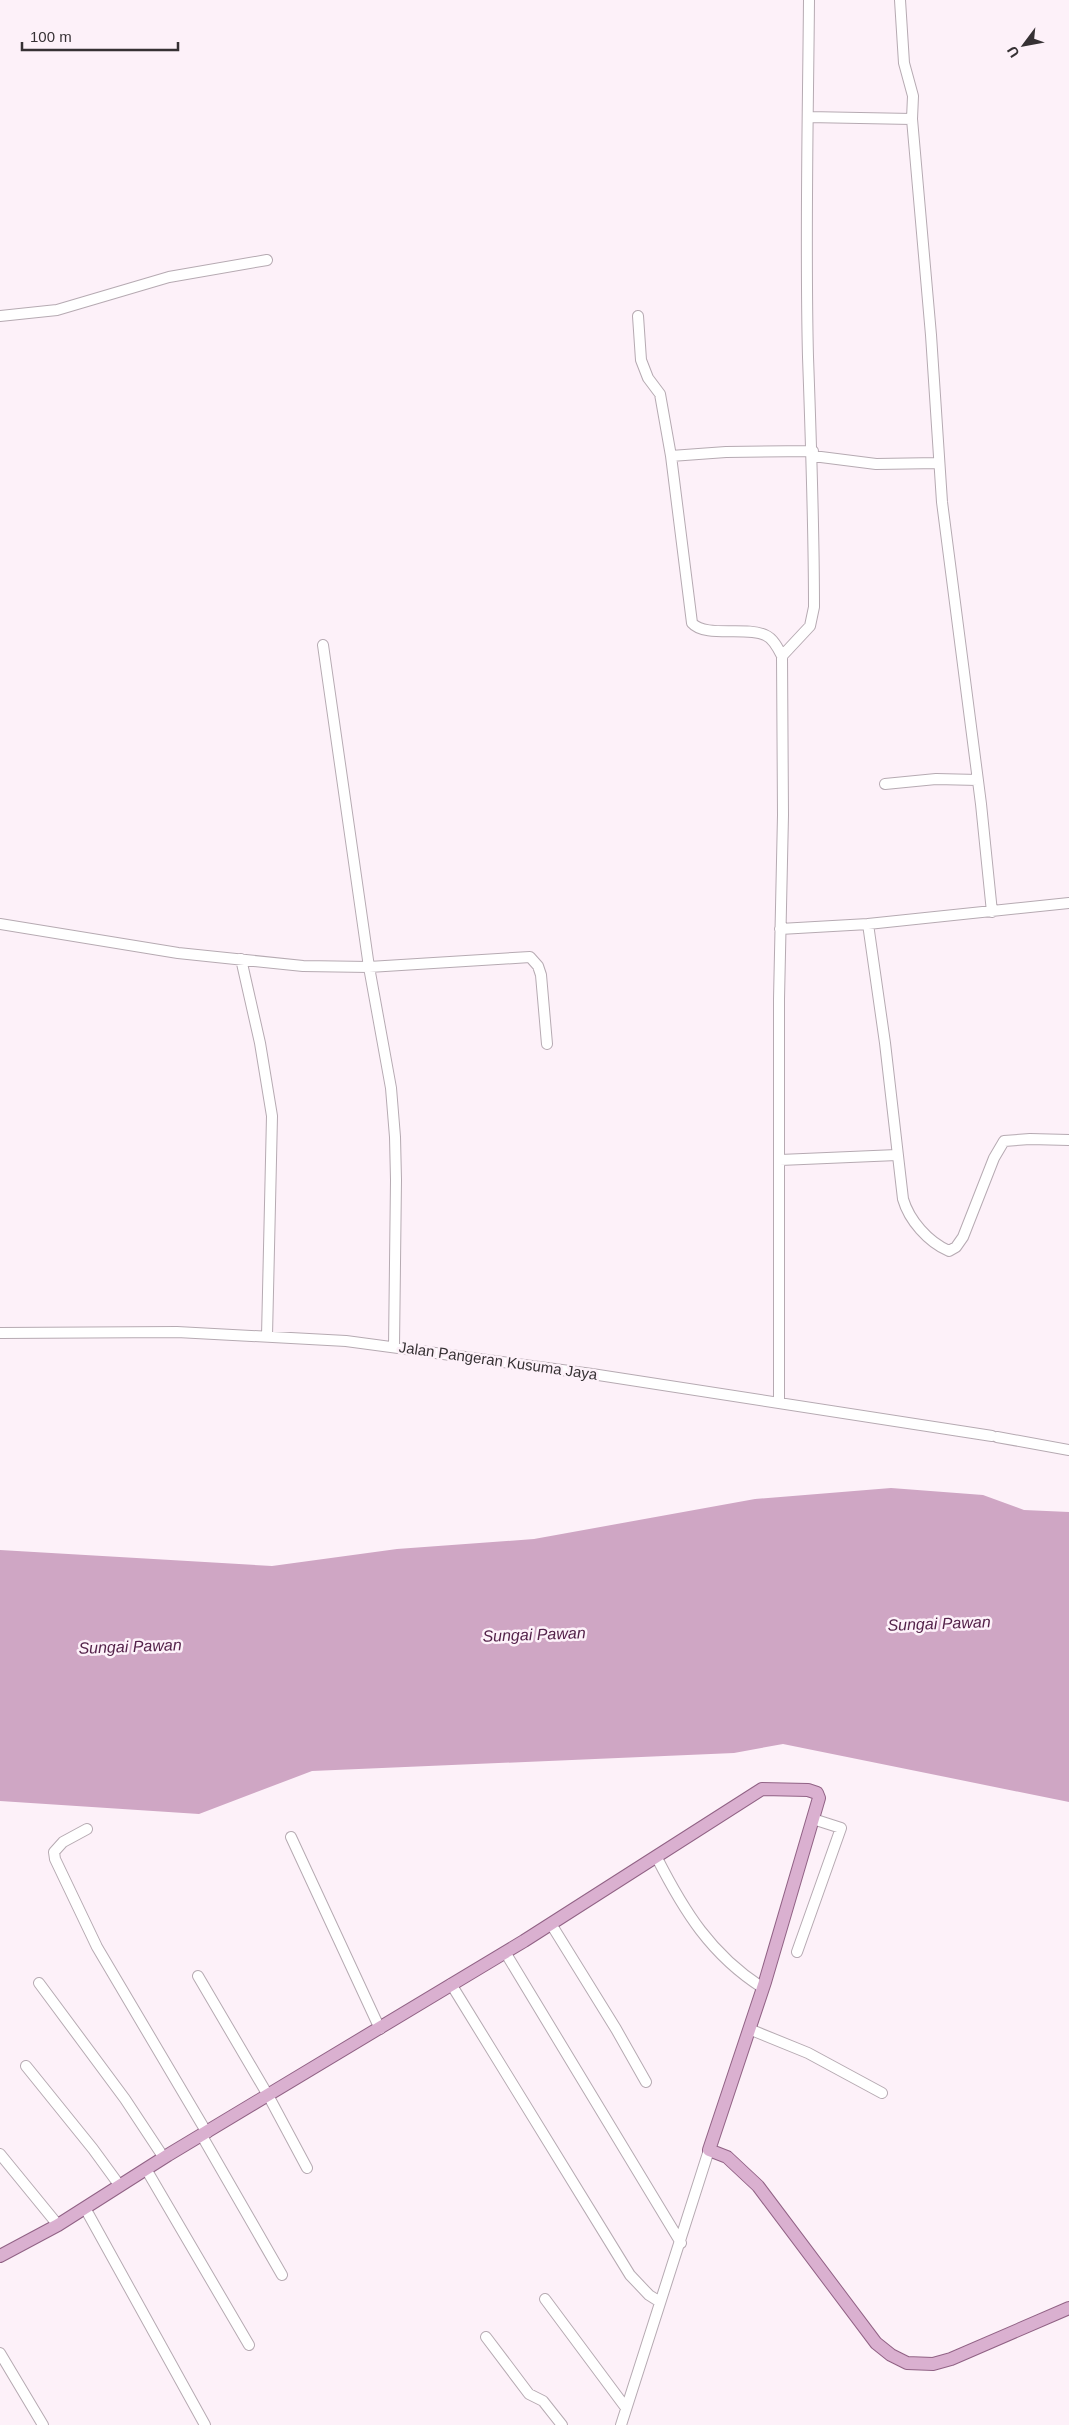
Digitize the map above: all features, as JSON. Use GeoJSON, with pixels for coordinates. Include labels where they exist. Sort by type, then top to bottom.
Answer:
{"type":"FeatureCollection","features":[{"type":"Feature","properties":{"kind":"main road"},"geometry":{"type":"LineString","coordinates":[[0,2256],[58,2225],[164,2158],[551,1924],[657,1858],[762,1789],[814,1792],[819,1798],[763,1988],[758,2032],[709,2150],[727,2157],[758,2186],[862,2327],[891,2356],[907,2363],[933,2364],[951,2359],[1069,2308]]}},
{"type":"Feature","properties":{"kind":"street"},"geometry":{"type":"LineString","coordinates":[[782,656],[789,646],[805,632],[812,618],[814,531],[808,356],[809,0]]}},
{"type":"Feature","properties":{"kind":"street"},"geometry":{"type":"LineString","coordinates":[[900,0],[904,63],[913,96],[912,119],[932,335],[942,502],[978,780],[992,912]]}},
{"type":"Feature","properties":{"kind":"street"},"geometry":{"type":"LineString","coordinates":[[808,117],[912,119]]}},
{"type":"Feature","properties":{"kind":"street"},"geometry":{"type":"LineString","coordinates":[[0,316],[56,310],[169,277],[267,260]]}},
{"type":"Feature","properties":{"kind":"street"},"geometry":{"type":"LineString","coordinates":[[638,316],[641,360],[648,378],[660,394],[671,456],[692,623],[702,629],[749,631],[765,635],[774,643],[782,656],[779,1402]]}},
{"type":"Feature","properties":{"kind":"street"},"geometry":{"type":"LineString","coordinates":[[671,456],[726,452],[812,454],[876,464],[939,463]]}},
{"type":"Feature","properties":{"kind":"street"},"geometry":{"type":"LineString","coordinates":[[323,645],[369,967],[391,1088],[395,1137],[394,1347]]}},
{"type":"Feature","properties":{"kind":"street"},"geometry":{"type":"LineString","coordinates":[[885,784],[936,779],[978,780]]}},
{"type":"Feature","properties":{"kind":"street"},"geometry":{"type":"LineString","coordinates":[[780,929],[868,924],[1069,903]]}},
{"type":"Feature","properties":{"kind":"street"},"geometry":{"type":"LineString","coordinates":[[0,924],[160,950],[303,966],[369,967],[530,957],[538,966],[540,975],[547,1044]]}},
{"type":"Feature","properties":{"kind":"street"},"geometry":{"type":"LineString","coordinates":[[868,924],[886,1044],[897,1155],[906,1211],[914,1221],[933,1241],[943,1248],[952,1250],[963,1237],[1002,1142],[1013,1139],[1069,1140]]}},
{"type":"Feature","properties":{"kind":"street"},"geometry":{"type":"LineString","coordinates":[[241,959],[261,1051],[272,1116],[267,1336]]}},
{"type":"Feature","properties":{"kind":"street"},"geometry":{"type":"LineString","coordinates":[[780,1160],[897,1155]]}},
{"type":"Feature","properties":{"kind":"street","name":"Jalan Pangeran Kusuma Jaya"},"geometry":{"type":"LineString","coordinates":[[0,1333],[94,1331],[267,1336],[394,1347],[779,1402],[1069,1450]]}},
{"type":"Feature","properties":{"kind":"street"},"geometry":{"type":"LineString","coordinates":[[797,1952],[834,1826],[812,1819]]}},
{"type":"Feature","properties":{"kind":"street"},"geometry":{"type":"LineString","coordinates":[[88,1829],[58,1846],[54,1852],[55,1859],[97,1946],[282,2275]]}},
{"type":"Feature","properties":{"kind":"street"},"geometry":{"type":"LineString","coordinates":[[291,1836],[380,2028]]}},
{"type":"Feature","properties":{"kind":"street"},"geometry":{"type":"LineString","coordinates":[[657,1858],[686,1912],[697,1927],[731,1963],[763,1988]]}},
{"type":"Feature","properties":{"kind":"street"},"geometry":{"type":"LineString","coordinates":[[551,1924],[616,2029],[646,2082]]}},
{"type":"Feature","properties":{"kind":"street"},"geometry":{"type":"LineString","coordinates":[[505,1952],[681,2243]]}},
{"type":"Feature","properties":{"kind":"street"},"geometry":{"type":"LineString","coordinates":[[198,1976],[269,2096],[307,2168]]}},
{"type":"Feature","properties":{"kind":"street"},"geometry":{"type":"LineString","coordinates":[[39,1983],[125,2099],[164,2158]]}},
{"type":"Feature","properties":{"kind":"street"},"geometry":{"type":"LineString","coordinates":[[451,1984],[630,2275],[649,2295],[660,2302]]}},
{"type":"Feature","properties":{"kind":"street"},"geometry":{"type":"LineString","coordinates":[[758,2032],[808,2053],[882,2094]]}},
{"type":"Feature","properties":{"kind":"street"},"geometry":{"type":"LineString","coordinates":[[26,2066],[93,2149],[120,2186]]}},
{"type":"Feature","properties":{"kind":"street"},"geometry":{"type":"LineString","coordinates":[[621,2425],[681,2243],[709,2150]]}},
{"type":"Feature","properties":{"kind":"street"},"geometry":{"type":"LineString","coordinates":[[0,2154],[58,2225]]}},
{"type":"Feature","properties":{"kind":"street"},"geometry":{"type":"LineString","coordinates":[[146,2169],[249,2345]]}},
{"type":"Feature","properties":{"kind":"street"},"geometry":{"type":"LineString","coordinates":[[85,2208],[205,2425]]}},
{"type":"Feature","properties":{"kind":"street"},"geometry":{"type":"LineString","coordinates":[[545,2299],[626,2408]]}},
{"type":"Feature","properties":{"kind":"street"},"geometry":{"type":"LineString","coordinates":[[486,2337],[529,2394],[543,2401],[562,2425]]}},
{"type":"Feature","properties":{"kind":"street"},"geometry":{"type":"LineString","coordinates":[[0,2352],[44,2425]]}},
{"type":"Feature","properties":{"kind":"water","name":"Sungai Pawan"},"geometry":{"type":"Polygon","coordinates":[[[891,1488],[983,1495],[1024,1510],[1069,1512],[1069,1802],[783,1744],[734,1753],[312,1771],[199,1814],[0,1801],[0,1550],[272,1566],[397,1549],[534,1539],[755,1499],[891,1488]]]}}]}
